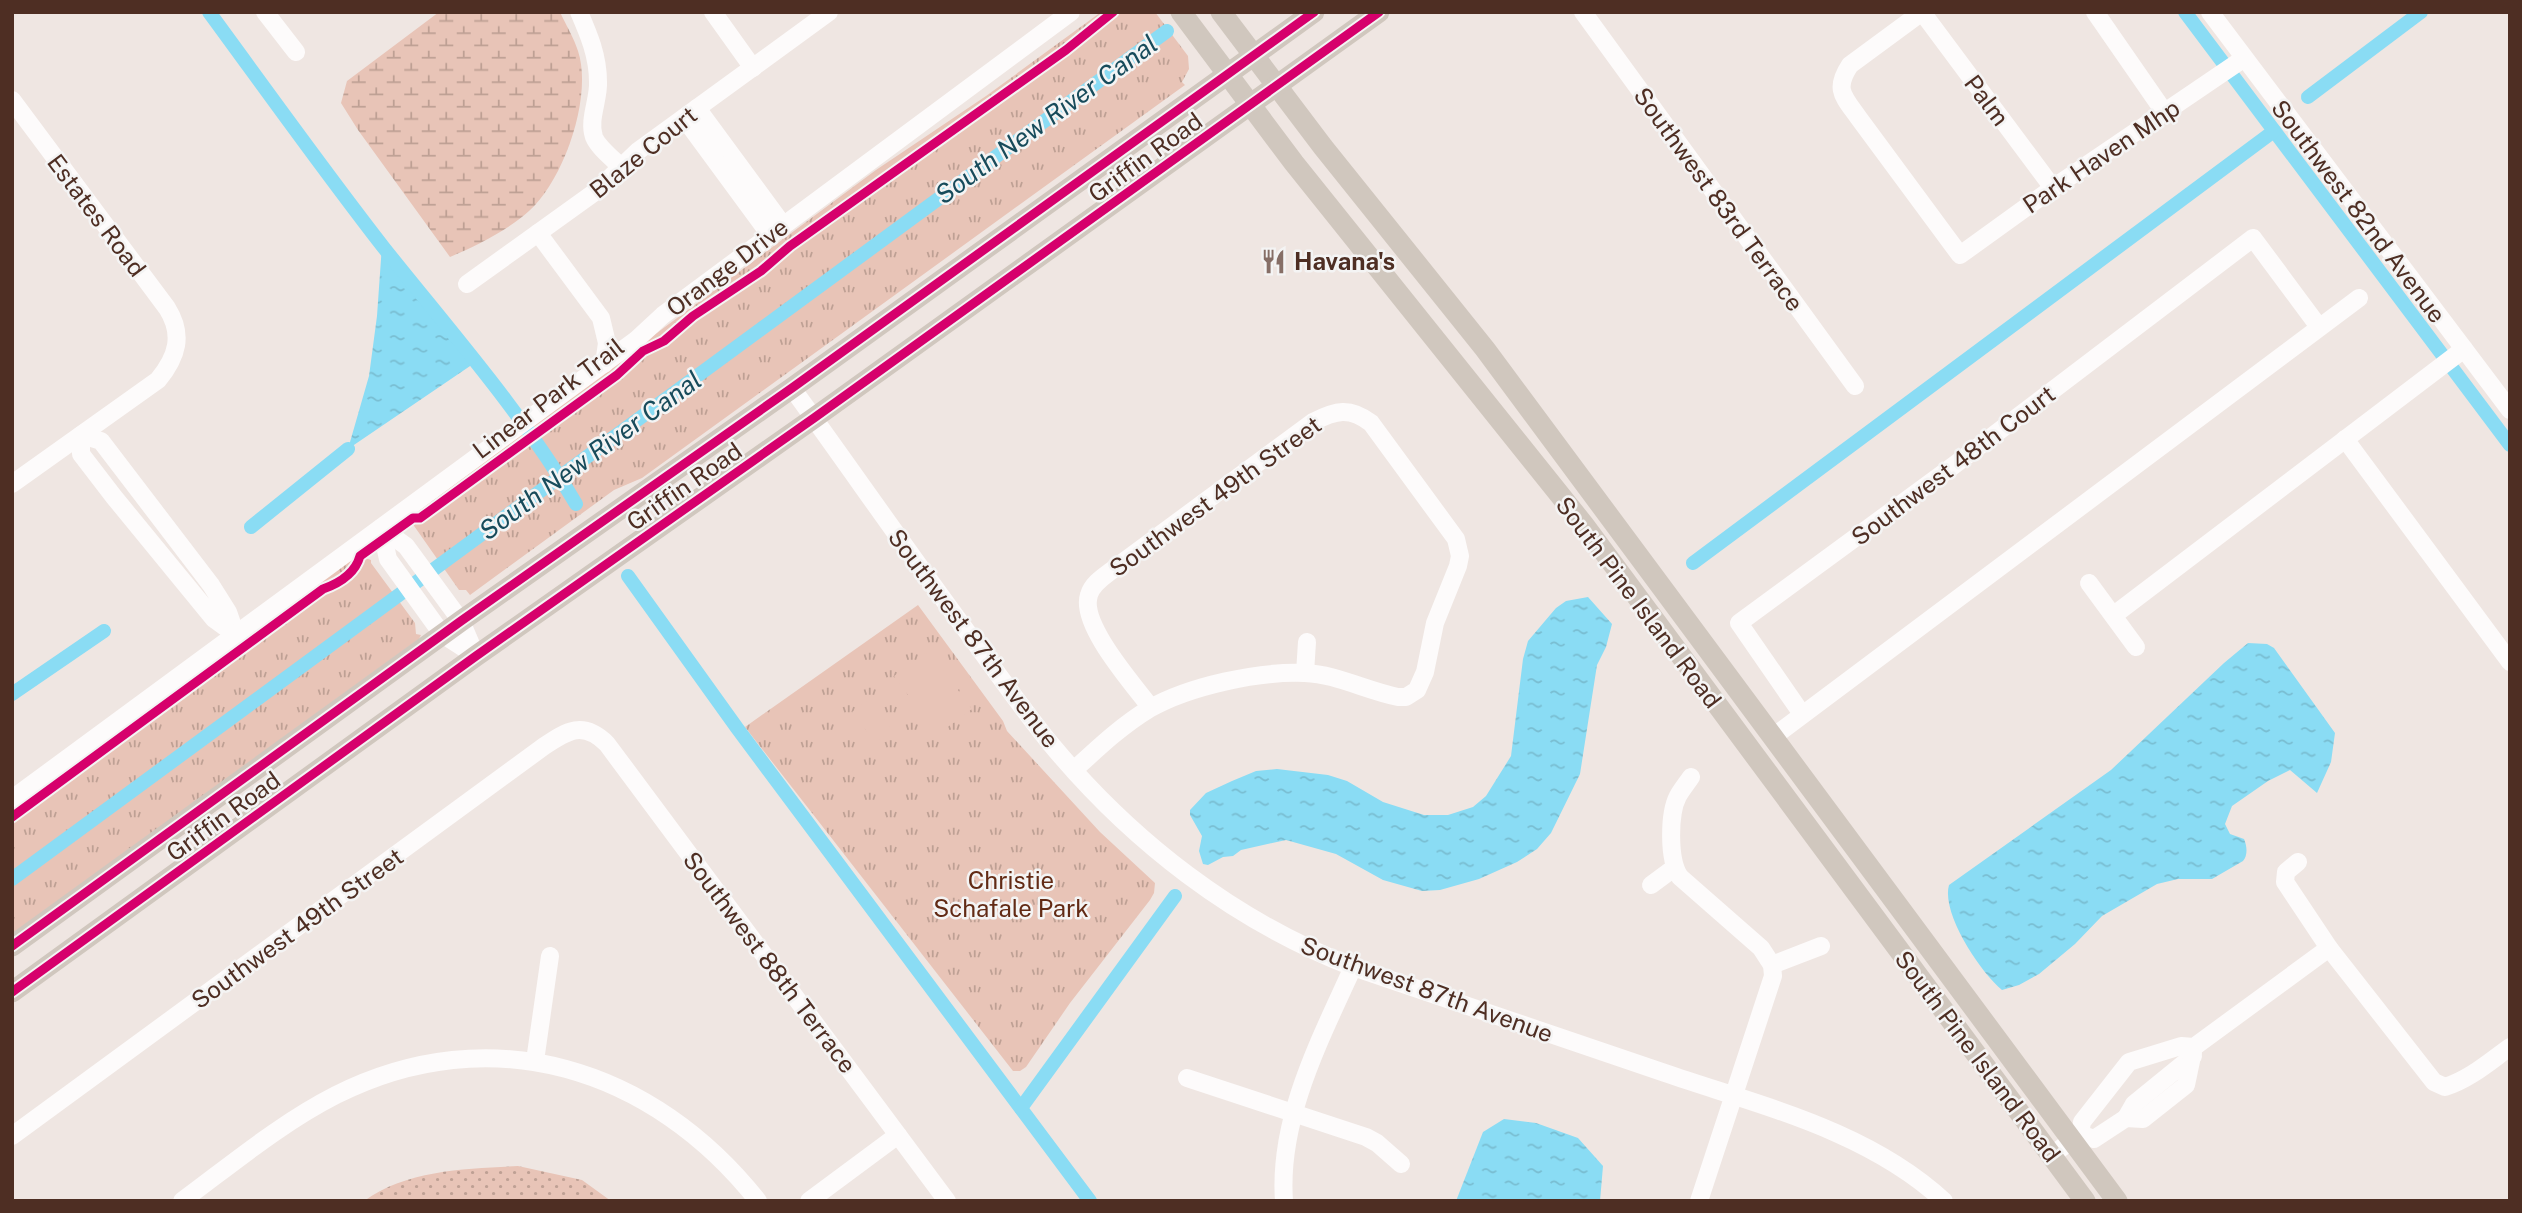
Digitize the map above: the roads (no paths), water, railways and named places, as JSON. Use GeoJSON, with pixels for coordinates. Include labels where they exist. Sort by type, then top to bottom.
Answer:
{"type":"FeatureCollection","features":[{"type":"Feature","properties":{"kind":"main road","name":"South Pine Island Road"},"geometry":{"type":"LineString","coordinates":[[1181,12],[1250,105],[1584,525],[2085,1201]]}},
{"type":"Feature","properties":{"kind":"main road","name":"South Pine Island Road"},"geometry":{"type":"LineString","coordinates":[[1221,12],[1331,158],[1485,349],[1871,869],[2076,1137],[2117,1201]]}},
{"type":"Feature","properties":{"kind":"main road","name":"Griffin Road"},"geometry":{"type":"LineString","coordinates":[[12,946],[455,613],[792,388],[1314,12]]}},
{"type":"Feature","properties":{"kind":"main road","name":"Griffin Road"},"geometry":{"type":"LineString","coordinates":[[12,992],[476,656],[814,418],[1379,12]]}},
{"type":"Feature","properties":{"kind":"main road"},"geometry":{"type":"LineString","coordinates":[[1850,884],[1871,869]]}},
{"type":"Feature","properties":{"kind":"street"},"geometry":{"type":"LineString","coordinates":[[265,12],[296,51]]}},
{"type":"Feature","properties":{"kind":"street"},"geometry":{"type":"LineString","coordinates":[[579,12],[590,34],[595,56],[598,83],[593,129],[595,140],[620,166]]}},
{"type":"Feature","properties":{"kind":"street"},"geometry":{"type":"LineString","coordinates":[[713,12],[753,68]]}},
{"type":"Feature","properties":{"kind":"street","name":"Orange Drive"},"geometry":{"type":"LineString","coordinates":[[12,799],[604,364],[663,315],[776,230],[1072,12]]}},
{"type":"Feature","properties":{"kind":"street","name":"Southwest 83rd Terrace"},"geometry":{"type":"LineString","coordinates":[[1583,12],[1855,386]]}},
{"type":"Feature","properties":{"kind":"street","name":"Park Haven Mhp"},"geometry":{"type":"LineString","coordinates":[[1922,12],[1850,65],[1843,75],[1840,87],[1858,117],[1960,255],[2053,188],[2243,59]]}},
{"type":"Feature","properties":{"kind":"street","name":"Palm"},"geometry":{"type":"LineString","coordinates":[[1922,12],[2053,188]]}},
{"type":"Feature","properties":{"kind":"street"},"geometry":{"type":"LineString","coordinates":[[2095,12],[2165,113]]}},
{"type":"Feature","properties":{"kind":"street","name":"Southwest 82nd Avenue"},"geometry":{"type":"LineString","coordinates":[[2210,12],[2458,353],[2510,410]]}},
{"type":"Feature","properties":{"kind":"street","name":"Blaze Court"},"geometry":{"type":"LineString","coordinates":[[467,284],[595,191],[620,166],[820,15]]}},
{"type":"Feature","properties":{"kind":"street","name":"Estates Road"},"geometry":{"type":"LineString","coordinates":[[12,100],[167,308],[177,332],[177,347],[170,365],[158,380],[81,435]]}},
{"type":"Feature","properties":{"kind":"street"},"geometry":{"type":"LineString","coordinates":[[691,113],[776,230]]}},
{"type":"Feature","properties":{"kind":"street"},"geometry":{"type":"LineString","coordinates":[[538,233],[601,318],[607,343],[604,364]]}},
{"type":"Feature","properties":{"kind":"street","name":"Southwest 48th Court"},"geometry":{"type":"LineString","coordinates":[[1802,713],[1739,623],[1953,466],[2253,239],[2319,327]]}},
{"type":"Feature","properties":{"kind":"street"},"geometry":{"type":"LineString","coordinates":[[1773,737],[2359,298]]}},
{"type":"Feature","properties":{"kind":"street"},"geometry":{"type":"LineString","coordinates":[[2114,615],[2458,353]]}},
{"type":"Feature","properties":{"kind":"street","name":"Southwest 87th Avenue"},"geometry":{"type":"LineString","coordinates":[[792,388],[1002,680],[1074,769],[1128,825],[1171,863],[1210,892],[1318,954],[1734,1096],[1851,1139],[1905,1170],[1944,1201]]}},
{"type":"Feature","properties":{"kind":"street","name":"Southwest 49th Street"},"geometry":{"type":"LineString","coordinates":[[1151,708],[1092,625],[1087,604],[1089,595],[1099,580],[1313,422],[1336,411],[1350,411],[1371,423],[1456,539],[1460,556],[1435,623],[1425,673],[1418,690],[1412,695],[1398,697],[1305,673]]}},
{"type":"Feature","properties":{"kind":"street"},"geometry":{"type":"LineString","coordinates":[[12,484],[81,435]]}},
{"type":"Feature","properties":{"kind":"street"},"geometry":{"type":"LineString","coordinates":[[81,435],[101,441],[211,585],[228,612],[236,635]]}},
{"type":"Feature","properties":{"kind":"street"},"geometry":{"type":"LineString","coordinates":[[81,435],[81,454],[214,619],[236,635]]}},
{"type":"Feature","properties":{"kind":"street"},"geometry":{"type":"LineString","coordinates":[[2345,439],[2510,662]]}},
{"type":"Feature","properties":{"kind":"street"},"geometry":{"type":"LineString","coordinates":[[136,523],[155,511]]}},
{"type":"Feature","properties":{"kind":"street"},"geometry":{"type":"LineString","coordinates":[[382,528],[406,546],[455,613],[476,656]]}},
{"type":"Feature","properties":{"kind":"street"},"geometry":{"type":"LineString","coordinates":[[382,528],[388,559],[437,626],[476,656]]}},
{"type":"Feature","properties":{"kind":"street"},"geometry":{"type":"LineString","coordinates":[[2089,583],[2136,647]]}},
{"type":"Feature","properties":{"kind":"street"},"geometry":{"type":"LineString","coordinates":[[1074,769],[1113,735],[1151,708],[1173,698],[1223,683],[1305,673],[1307,642]]}},
{"type":"Feature","properties":{"kind":"street","name":"Southwest 49th Street"},"geometry":{"type":"LineString","coordinates":[[12,1136],[543,747],[563,734],[587,731]]}},
{"type":"Feature","properties":{"kind":"street","name":"Southwest 88th Terrace"},"geometry":{"type":"LineString","coordinates":[[587,731],[595,733],[607,744],[947,1201]]}},
{"type":"Feature","properties":{"kind":"street"},"geometry":{"type":"LineString","coordinates":[[1691,777],[1677,797],[1674,811],[1671,858],[1674,868],[1680,877],[1761,948],[1772,965],[1773,976],[1771,989],[1699,1201]]}},
{"type":"Feature","properties":{"kind":"street"},"geometry":{"type":"LineString","coordinates":[[2298,862],[2286,872],[2285,882],[2329,948],[2434,1082],[2445,1087],[2456,1083],[2472,1075],[2510,1047]]}},
{"type":"Feature","properties":{"kind":"street"},"geometry":{"type":"LineString","coordinates":[[1651,885],[1674,868]]}},
{"type":"Feature","properties":{"kind":"street"},"geometry":{"type":"LineString","coordinates":[[1772,965],[1821,946]]}},
{"type":"Feature","properties":{"kind":"street"},"geometry":{"type":"LineString","coordinates":[[2076,1137],[2094,1139],[2126,1118],[2134,1104],[2194,1052],[2329,948]]}},
{"type":"Feature","properties":{"kind":"street"},"geometry":{"type":"LineString","coordinates":[[535,1061],[550,956]]}},
{"type":"Feature","properties":{"kind":"street"},"geometry":{"type":"LineString","coordinates":[[1284,1201],[1286,1148],[1294,1112],[1310,1066],[1353,967]]}},
{"type":"Feature","properties":{"kind":"street"},"geometry":{"type":"LineString","coordinates":[[2052,1155],[2076,1137],[2082,1122],[2129,1062],[2181,1046],[2194,1052]]}},
{"type":"Feature","properties":{"kind":"street"},"geometry":{"type":"LineString","coordinates":[[2126,1118],[2143,1119],[2186,1085],[2194,1052]]}},
{"type":"Feature","properties":{"kind":"street"},"geometry":{"type":"LineString","coordinates":[[2153,1054],[2161,1082],[2170,1098]]}},
{"type":"Feature","properties":{"kind":"street"},"geometry":{"type":"LineString","coordinates":[[182,1201],[283,1127],[336,1096],[386,1074],[462,1058],[535,1061],[594,1076],[641,1098],[669,1116],[710,1150],[758,1201]]}},
{"type":"Feature","properties":{"kind":"street"},"geometry":{"type":"LineString","coordinates":[[1187,1078],[1366,1137],[1401,1164]]}},
{"type":"Feature","properties":{"kind":"street"},"geometry":{"type":"LineString","coordinates":[[808,1201],[898,1135]]}},
{"type":"Feature","properties":{"kind":"water"},"geometry":{"type":"Polygon","coordinates":[[[382,245],[476,362],[348,449],[369,376],[382,245]]]}},
{"type":"Feature","properties":{"kind":"water"},"geometry":{"type":"Polygon","coordinates":[[[1588,597],[1612,624],[1606,647],[1597,665],[1580,774],[1551,833],[1537,849],[1517,862],[1479,879],[1440,890],[1422,891],[1383,880],[1336,854],[1286,840],[1241,850],[1233,856],[1223,857],[1208,865],[1203,864],[1199,851],[1202,836],[1190,810],[1206,793],[1256,771],[1277,769],[1328,775],[1347,781],[1383,802],[1424,815],[1448,815],[1473,807],[1486,796],[1511,756],[1523,659],[1528,641],[1556,608],[1566,601],[1588,597]]]}},
{"type":"Feature","properties":{"kind":"water"},"geometry":{"type":"Polygon","coordinates":[[[2248,643],[2267,644],[2274,648],[2335,733],[2331,762],[2317,793],[2290,770],[2268,781],[2232,806],[2225,824],[2230,834],[2244,839],[2246,856],[2243,861],[2212,879],[2178,879],[2157,884],[2102,916],[2075,944],[2039,974],[2019,985],[2002,990],[1983,970],[1956,926],[1948,897],[1949,885],[2111,770],[2248,643]]]}},
{"type":"Feature","properties":{"kind":"water"},"geometry":{"type":"Polygon","coordinates":[[[1504,1119],[1536,1123],[1578,1138],[1603,1166],[1600,1201],[1456,1201],[1483,1132],[1504,1119]]]}},
{"type":"Feature","properties":{"kind":"waterway"},"geometry":{"type":"LineString","coordinates":[[209,12],[384,248],[509,404],[576,504]]}},
{"type":"Feature","properties":{"kind":"waterway"},"geometry":{"type":"LineString","coordinates":[[2185,12],[2510,445]]}},
{"type":"Feature","properties":{"kind":"waterway"},"geometry":{"type":"LineString","coordinates":[[2308,97],[2421,12]]}},
{"type":"Feature","properties":{"kind":"waterway","name":"South New River Canal"},"geometry":{"type":"LineString","coordinates":[[12,879],[1167,31]]}},
{"type":"Feature","properties":{"kind":"waterway"},"geometry":{"type":"LineString","coordinates":[[1693,563],[2274,131]]}},
{"type":"Feature","properties":{"kind":"waterway"},"geometry":{"type":"LineString","coordinates":[[251,527],[348,449]]}},
{"type":"Feature","properties":{"kind":"waterway"},"geometry":{"type":"LineString","coordinates":[[628,576],[737,728],[1090,1201]]}},
{"type":"Feature","properties":{"kind":"waterway"},"geometry":{"type":"LineString","coordinates":[[12,694],[104,631]]}},
{"type":"Feature","properties":{"kind":"waterway"},"geometry":{"type":"LineString","coordinates":[[1021,1108],[1175,896]]}},
{"type":"Feature","properties":{"kind":"place","name":"Havana's"},"geometry":{"type":"Point","coordinates":[1274,261]}},
{"type":"Feature","properties":{"kind":"park label","name":"Christie Schafale Park"},"geometry":{"type":"Point","coordinates":[1011,894]}}]}
